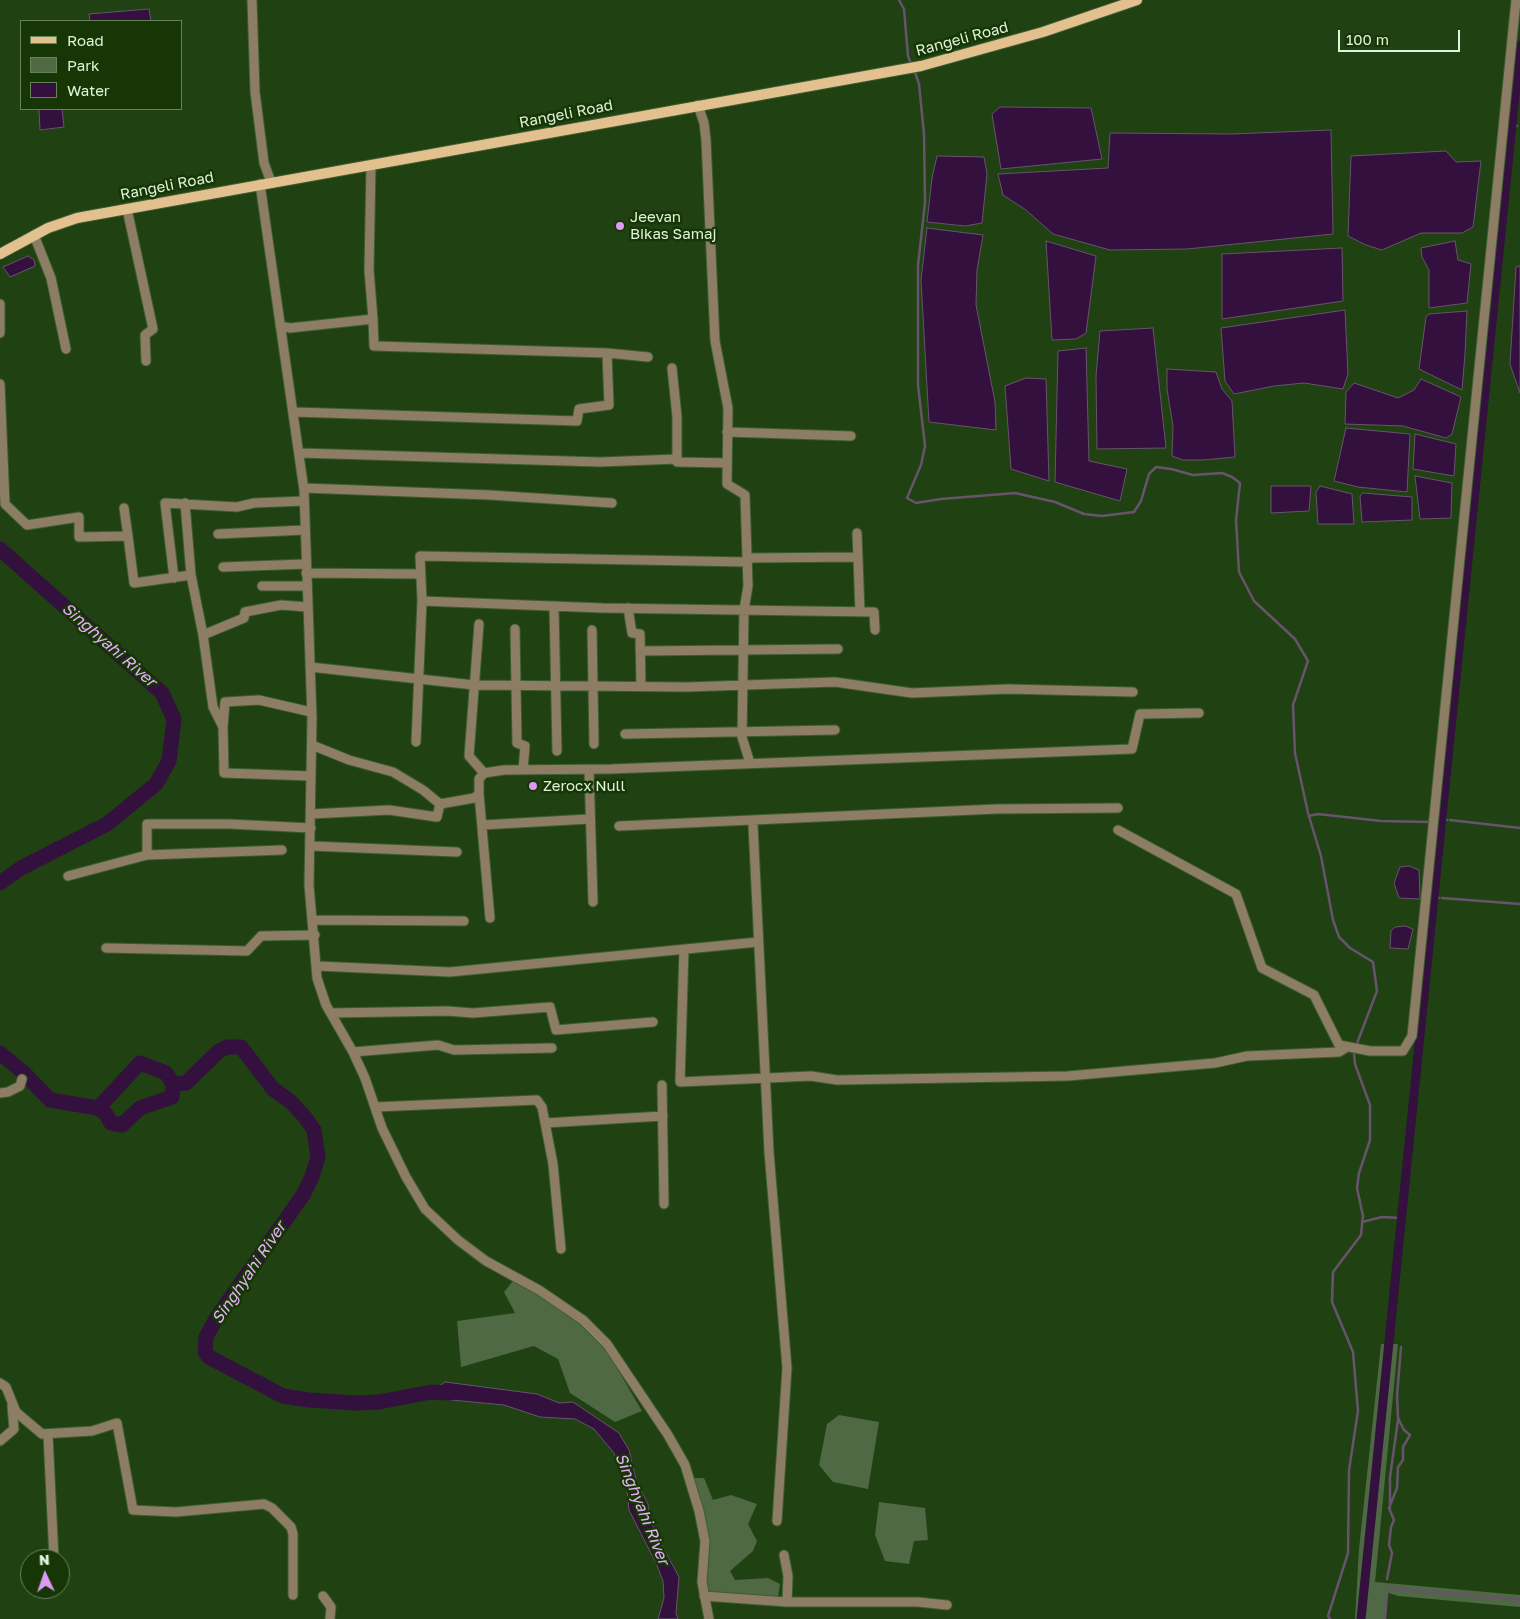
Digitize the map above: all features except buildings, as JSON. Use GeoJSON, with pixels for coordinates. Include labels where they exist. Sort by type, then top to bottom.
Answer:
{"type":"FeatureCollection","features":[{"type":"Feature","properties":{"kind":"main road","name":"Rangeli Road"},"geometry":{"type":"LineString","coordinates":[[0,254],[34,235],[77,218],[921,66],[974,53],[1043,32],[1137,0]]}},
{"type":"Feature","properties":{"kind":"street"},"geometry":{"type":"LineString","coordinates":[[252,0],[255,92],[280,326],[304,488],[312,744],[309,885],[314,920],[317,978],[331,1013],[353,1052],[382,1128],[425,1209],[458,1240],[486,1261],[539,1290],[583,1320],[607,1344],[636,1385],[685,1465],[705,1541],[702,1582],[710,1619]]}},
{"type":"Feature","properties":{"kind":"street"},"geometry":{"type":"LineString","coordinates":[[1118,830],[1236,894],[1262,968],[1314,995],[1339,1045],[1370,1051],[1403,1051],[1412,1036],[1516,0]]}},
{"type":"Feature","properties":{"kind":"street"},"geometry":{"type":"LineString","coordinates":[[698,105],[704,123],[706,140],[712,317],[718,362],[728,408],[727,484],[745,495],[748,586],[744,610],[743,731],[750,764]]}},
{"type":"Feature","properties":{"kind":"street"},"geometry":{"type":"LineString","coordinates":[[371,164],[370,270],[374,346],[607,353],[648,357]]}},
{"type":"Feature","properties":{"kind":"street"},"geometry":{"type":"LineString","coordinates":[[126,209],[153,329],[145,335],[146,361]]}},
{"type":"Feature","properties":{"kind":"street"},"geometry":{"type":"LineString","coordinates":[[34,235],[51,278],[66,349]]}},
{"type":"Feature","properties":{"kind":"street"},"geometry":{"type":"LineString","coordinates":[[0,304],[0,333]]}},
{"type":"Feature","properties":{"kind":"street"},"geometry":{"type":"LineString","coordinates":[[280,326],[290,328],[372,320]]}},
{"type":"Feature","properties":{"kind":"street"},"geometry":{"type":"LineString","coordinates":[[294,412],[578,421],[579,409],[609,405],[607,353]]}},
{"type":"Feature","properties":{"kind":"street"},"geometry":{"type":"LineString","coordinates":[[672,368],[677,417],[677,462],[727,463]]}},
{"type":"Feature","properties":{"kind":"street"},"geometry":{"type":"LineString","coordinates":[[0,384],[1,446],[5,504],[27,525],[79,518],[79,537],[128,536]]}},
{"type":"Feature","properties":{"kind":"street"},"geometry":{"type":"LineString","coordinates":[[727,432],[851,436]]}},
{"type":"Feature","properties":{"kind":"street"},"geometry":{"type":"LineString","coordinates":[[300,453],[600,462],[677,459]]}},
{"type":"Feature","properties":{"kind":"street"},"geometry":{"type":"LineString","coordinates":[[304,488],[490,495],[612,503]]}},
{"type":"Feature","properties":{"kind":"street"},"geometry":{"type":"LineString","coordinates":[[174,578],[165,504],[185,503],[237,507],[254,503],[304,501]]}},
{"type":"Feature","properties":{"kind":"street"},"geometry":{"type":"LineString","coordinates":[[185,503],[191,575],[203,635],[213,706],[223,727]]}},
{"type":"Feature","properties":{"kind":"street"},"geometry":{"type":"LineString","coordinates":[[124,508],[134,583],[191,575]]}},
{"type":"Feature","properties":{"kind":"street"},"geometry":{"type":"LineString","coordinates":[[218,534],[305,530]]}},
{"type":"Feature","properties":{"kind":"street"},"geometry":{"type":"LineString","coordinates":[[857,533],[860,612]]}},
{"type":"Feature","properties":{"kind":"street"},"geometry":{"type":"LineString","coordinates":[[416,742],[422,601],[420,556],[747,560],[858,557]]}},
{"type":"Feature","properties":{"kind":"street"},"geometry":{"type":"LineString","coordinates":[[223,566],[420,574]]}},
{"type":"Feature","properties":{"kind":"street"},"geometry":{"type":"LineString","coordinates":[[262,586],[307,586]]}},
{"type":"Feature","properties":{"kind":"street"},"geometry":{"type":"LineString","coordinates":[[422,601],[628,608],[874,612],[876,630]]}},
{"type":"Feature","properties":{"kind":"street"},"geometry":{"type":"LineString","coordinates":[[203,635],[244,618],[245,612],[281,605],[308,607]]}},
{"type":"Feature","properties":{"kind":"street"},"geometry":{"type":"LineString","coordinates":[[554,606],[554,686],[557,751]]}},
{"type":"Feature","properties":{"kind":"street"},"geometry":{"type":"LineString","coordinates":[[628,608],[632,633],[640,634],[641,687]]}},
{"type":"Feature","properties":{"kind":"street"},"geometry":{"type":"LineString","coordinates":[[479,624],[469,756],[484,773]]}},
{"type":"Feature","properties":{"kind":"street"},"geometry":{"type":"LineString","coordinates":[[515,630],[514,686],[517,743],[525,746],[523,770]]}},
{"type":"Feature","properties":{"kind":"street"},"geometry":{"type":"LineString","coordinates":[[592,630],[594,744]]}},
{"type":"Feature","properties":{"kind":"street"},"geometry":{"type":"LineString","coordinates":[[640,651],[838,649]]}},
{"type":"Feature","properties":{"kind":"street"},"geometry":{"type":"LineString","coordinates":[[310,667],[474,685],[592,688],[744,686],[835,682],[912,692],[1008,689],[1133,692]]}},
{"type":"Feature","properties":{"kind":"street"},"geometry":{"type":"LineString","coordinates":[[311,712],[259,700],[225,702],[223,727],[224,773],[312,776]]}},
{"type":"Feature","properties":{"kind":"street"},"geometry":{"type":"LineString","coordinates":[[490,918],[479,779],[484,773],[504,770],[589,770],[1132,749],[1140,714],[1199,713]]}},
{"type":"Feature","properties":{"kind":"street"},"geometry":{"type":"LineString","coordinates":[[625,734],[835,730]]}},
{"type":"Feature","properties":{"kind":"street"},"geometry":{"type":"LineString","coordinates":[[312,744],[349,760],[393,772],[423,790],[440,804],[459,802],[474,798],[480,794]]}},
{"type":"Feature","properties":{"kind":"street"},"geometry":{"type":"LineString","coordinates":[[589,770],[593,902]]}},
{"type":"Feature","properties":{"kind":"street"},"geometry":{"type":"LineString","coordinates":[[311,814],[389,810],[437,817],[440,804]]}},
{"type":"Feature","properties":{"kind":"street"},"geometry":{"type":"LineString","coordinates":[[619,826],[996,809],[1118,808]]}},
{"type":"Feature","properties":{"kind":"street"},"geometry":{"type":"LineString","coordinates":[[482,825],[589,819]]}},
{"type":"Feature","properties":{"kind":"street"},"geometry":{"type":"LineString","coordinates":[[148,855],[147,824],[247,824],[311,828]]}},
{"type":"Feature","properties":{"kind":"street"},"geometry":{"type":"LineString","coordinates":[[753,825],[765,1078],[787,1368],[777,1521]]}},
{"type":"Feature","properties":{"kind":"street"},"geometry":{"type":"LineString","coordinates":[[311,846],[457,852]]}},
{"type":"Feature","properties":{"kind":"street"},"geometry":{"type":"LineString","coordinates":[[68,876],[148,855],[282,850]]}},
{"type":"Feature","properties":{"kind":"street"},"geometry":{"type":"LineString","coordinates":[[314,920],[464,921]]}},
{"type":"Feature","properties":{"kind":"street"},"geometry":{"type":"LineString","coordinates":[[106,948],[247,951],[262,936],[314,935]]}},
{"type":"Feature","properties":{"kind":"street"},"geometry":{"type":"LineString","coordinates":[[316,966],[450,972],[758,942]]}},
{"type":"Feature","properties":{"kind":"street"},"geometry":{"type":"LineString","coordinates":[[684,949],[680,1082],[811,1076],[837,1080],[1051,1077],[1215,1063],[1247,1056],[1339,1052],[1347,1047]]}},
{"type":"Feature","properties":{"kind":"street"},"geometry":{"type":"LineString","coordinates":[[331,1013],[447,1011],[473,1013],[550,1007],[556,1030],[653,1022]]}},
{"type":"Feature","properties":{"kind":"street"},"geometry":{"type":"LineString","coordinates":[[353,1052],[438,1045],[454,1050],[552,1048]]}},
{"type":"Feature","properties":{"kind":"street"},"geometry":{"type":"LineString","coordinates":[[0,1093],[8,1092],[20,1086],[22,1078]]}},
{"type":"Feature","properties":{"kind":"street"},"geometry":{"type":"LineString","coordinates":[[662,1084],[664,1204]]}},
{"type":"Feature","properties":{"kind":"street"},"geometry":{"type":"LineString","coordinates":[[375,1107],[537,1100],[542,1107],[553,1164],[562,1249]]}},
{"type":"Feature","properties":{"kind":"street"},"geometry":{"type":"LineString","coordinates":[[545,1123],[663,1116]]}},
{"type":"Feature","properties":{"kind":"street"},"geometry":{"type":"LineString","coordinates":[[0,1383],[6,1387],[12,1406],[14,1429],[0,1441]]}},
{"type":"Feature","properties":{"kind":"street"},"geometry":{"type":"LineString","coordinates":[[12,1406],[16,1412],[42,1434],[48,1435],[54,1432],[92,1431],[118,1423],[134,1510],[176,1512],[264,1504],[272,1508],[291,1527],[293,1534],[293,1595]]}},
{"type":"Feature","properties":{"kind":"street"},"geometry":{"type":"LineString","coordinates":[[48,1435],[54,1549]]}},
{"type":"Feature","properties":{"kind":"street"},"geometry":{"type":"LineString","coordinates":[[784,1555],[788,1576],[787,1602]]}},
{"type":"Feature","properties":{"kind":"street"},"geometry":{"type":"LineString","coordinates":[[323,1596],[331,1607],[330,1619]]}},
{"type":"Feature","properties":{"kind":"street"},"geometry":{"type":"LineString","coordinates":[[704,1596],[787,1602],[918,1602],[947,1604]]}},
{"type":"Feature","properties":{"kind":"green space"},"geometry":{"type":"Polygon","coordinates":[[[513,1281],[542,1297],[581,1324],[606,1349],[642,1411],[615,1422],[570,1393],[558,1359],[534,1346],[461,1367],[457,1321],[515,1313],[504,1292],[513,1281]]]}},
{"type":"Feature","properties":{"kind":"green space"},"geometry":{"type":"Polygon","coordinates":[[[1381,1344],[1398,1344],[1375,1582],[1520,1595],[1520,1607],[1398,1596],[1389,1593],[1387,1594],[1385,1619],[1355,1619],[1359,1549],[1381,1344]]]}},
{"type":"Feature","properties":{"kind":"green space"},"geometry":{"type":"Polygon","coordinates":[[[839,1415],[879,1422],[868,1489],[833,1482],[819,1465],[827,1424],[839,1415]]]}},
{"type":"Feature","properties":{"kind":"green space"},"geometry":{"type":"Polygon","coordinates":[[[694,1478],[704,1478],[713,1500],[731,1495],[757,1504],[748,1524],[757,1541],[753,1551],[730,1571],[735,1580],[768,1578],[780,1584],[778,1597],[708,1592],[706,1582],[709,1541],[694,1478]]]}},
{"type":"Feature","properties":{"kind":"green space"},"geometry":{"type":"Polygon","coordinates":[[[879,1502],[925,1508],[928,1540],[914,1541],[909,1564],[885,1561],[875,1535],[879,1502]]]}},
{"type":"Feature","properties":{"kind":"water"},"geometry":{"type":"Polygon","coordinates":[[[149,9],[151,20],[90,20],[89,14],[149,9]]]}},
{"type":"Feature","properties":{"kind":"water"},"geometry":{"type":"Polygon","coordinates":[[[1000,107],[1091,108],[1102,159],[1001,169],[992,114],[1000,107]]]}},
{"type":"Feature","properties":{"kind":"water"},"geometry":{"type":"Polygon","coordinates":[[[39,110],[62,110],[64,127],[40,130],[39,110]]]}},
{"type":"Feature","properties":{"kind":"water"},"geometry":{"type":"Polygon","coordinates":[[[1331,130],[1333,234],[1187,249],[1110,250],[1053,234],[1026,210],[1003,195],[998,174],[1108,168],[1110,133],[1232,134],[1331,130]]]}},
{"type":"Feature","properties":{"kind":"water"},"geometry":{"type":"Polygon","coordinates":[[[1446,151],[1456,162],[1481,161],[1473,227],[1462,233],[1421,233],[1382,250],[1348,236],[1351,156],[1446,151]]]}},
{"type":"Feature","properties":{"kind":"water"},"geometry":{"type":"Polygon","coordinates":[[[937,156],[984,157],[987,174],[982,223],[965,226],[927,222],[932,178],[937,156]]]}},
{"type":"Feature","properties":{"kind":"water"},"geometry":{"type":"Polygon","coordinates":[[[927,228],[983,235],[977,270],[976,305],[995,402],[996,430],[929,422],[921,280],[927,228]]]}},
{"type":"Feature","properties":{"kind":"water"},"geometry":{"type":"Polygon","coordinates":[[[1046,241],[1096,256],[1086,333],[1076,339],[1052,340],[1046,241]]]}},
{"type":"Feature","properties":{"kind":"water"},"geometry":{"type":"Polygon","coordinates":[[[1455,241],[1458,260],[1471,264],[1467,303],[1429,308],[1429,270],[1422,257],[1421,248],[1455,241]]]}},
{"type":"Feature","properties":{"kind":"water"},"geometry":{"type":"Polygon","coordinates":[[[1342,248],[1343,301],[1222,319],[1222,254],[1342,248]]]}},
{"type":"Feature","properties":{"kind":"water"},"geometry":{"type":"Polygon","coordinates":[[[28,256],[34,260],[35,266],[10,277],[3,267],[28,256]]]}},
{"type":"Feature","properties":{"kind":"water"},"geometry":{"type":"Polygon","coordinates":[[[1520,266],[1520,393],[1510,364],[1516,267],[1520,266]]]}},
{"type":"Feature","properties":{"kind":"water"},"geometry":{"type":"Polygon","coordinates":[[[1345,310],[1348,374],[1343,389],[1304,383],[1274,386],[1234,394],[1225,381],[1221,328],[1345,310]]]}},
{"type":"Feature","properties":{"kind":"water"},"geometry":{"type":"Polygon","coordinates":[[[1467,311],[1462,390],[1419,369],[1426,317],[1429,314],[1467,311]]]}},
{"type":"Feature","properties":{"kind":"water"},"geometry":{"type":"Polygon","coordinates":[[[1153,328],[1166,448],[1097,449],[1096,376],[1100,331],[1153,328]]]}},
{"type":"Feature","properties":{"kind":"water"},"geometry":{"type":"Polygon","coordinates":[[[1086,348],[1089,461],[1127,469],[1120,501],[1055,482],[1058,351],[1086,348]]]}},
{"type":"Feature","properties":{"kind":"water"},"geometry":{"type":"Polygon","coordinates":[[[1167,369],[1216,372],[1222,389],[1232,401],[1235,457],[1183,460],[1172,456],[1173,426],[1167,389],[1167,369]]]}},
{"type":"Feature","properties":{"kind":"water"},"geometry":{"type":"Polygon","coordinates":[[[1026,378],[1046,379],[1049,481],[1011,469],[1005,386],[1026,378]]]}},
{"type":"Feature","properties":{"kind":"water"},"geometry":{"type":"Polygon","coordinates":[[[1421,379],[1461,397],[1452,434],[1446,438],[1403,426],[1345,424],[1346,392],[1354,383],[1398,398],[1414,390],[1421,379]]]}},
{"type":"Feature","properties":{"kind":"water"},"geometry":{"type":"Polygon","coordinates":[[[1346,428],[1410,434],[1407,492],[1358,487],[1334,481],[1346,428]]]}},
{"type":"Feature","properties":{"kind":"water"},"geometry":{"type":"Polygon","coordinates":[[[1415,434],[1456,444],[1454,476],[1413,469],[1415,434]]]}},
{"type":"Feature","properties":{"kind":"water"},"geometry":{"type":"Polygon","coordinates":[[[1415,476],[1452,483],[1451,518],[1420,519],[1415,476]]]}},
{"type":"Feature","properties":{"kind":"water"},"geometry":{"type":"Polygon","coordinates":[[[1271,486],[1311,486],[1309,511],[1271,513],[1271,486]]]}},
{"type":"Feature","properties":{"kind":"water"},"geometry":{"type":"Polygon","coordinates":[[[1320,486],[1352,494],[1354,524],[1318,524],[1316,492],[1320,486]]]}},
{"type":"Feature","properties":{"kind":"water"},"geometry":{"type":"Polygon","coordinates":[[[1363,493],[1412,497],[1412,520],[1362,522],[1360,496],[1363,493]]]}},
{"type":"Feature","properties":{"kind":"water"},"geometry":{"type":"Polygon","coordinates":[[[1409,866],[1419,870],[1420,899],[1399,898],[1394,883],[1400,867],[1409,866]]]}},
{"type":"Feature","properties":{"kind":"water"},"geometry":{"type":"Polygon","coordinates":[[[1405,926],[1413,929],[1408,949],[1390,948],[1391,931],[1395,927],[1405,926]]]}},
{"type":"Feature","properties":{"kind":"water"},"geometry":{"type":"Polygon","coordinates":[[[445,1382],[537,1394],[559,1403],[573,1402],[619,1433],[629,1450],[637,1483],[648,1504],[649,1517],[679,1577],[676,1613],[678,1619],[658,1619],[664,1598],[663,1581],[629,1510],[627,1490],[614,1453],[594,1429],[575,1419],[540,1417],[504,1405],[441,1399],[431,1392],[445,1382]]]}},
{"type":"Feature","properties":{"kind":"waterway"},"geometry":{"type":"LineString","coordinates":[[899,0],[904,9],[908,56],[911,64]]}},
{"type":"Feature","properties":{"kind":"waterway"},"geometry":{"type":"LineString","coordinates":[[1361,1619],[1520,45]]}},
{"type":"Feature","properties":{"kind":"waterway"},"geometry":{"type":"LineString","coordinates":[[914,69],[919,84],[924,134],[925,203],[918,265],[918,385],[925,446],[921,465],[907,498],[916,503],[1015,493],[1055,502],[1084,514],[1102,516],[1134,512],[1141,501],[1149,474],[1156,467],[1193,475],[1222,473],[1240,483],[1236,520],[1239,572],[1254,601],[1295,639],[1308,661],[1293,705],[1295,753],[1308,813],[1321,856],[1333,920],[1339,937],[1350,948],[1373,962],[1377,991],[1356,1046]]}},
{"type":"Feature","properties":{"kind":"waterway"},"geometry":{"type":"LineString","coordinates":[[1511,126],[1517,126]]}},
{"type":"Feature","properties":{"kind":"waterway","name":"Singhyahi River"},"geometry":{"type":"LineString","coordinates":[[0,549],[162,693],[174,719],[169,761],[156,784],[107,824],[21,868],[0,883]]}},
{"type":"Feature","properties":{"kind":"waterway"},"geometry":{"type":"LineString","coordinates":[[1309,816],[1318,814],[1381,821],[1430,822]]}},
{"type":"Feature","properties":{"kind":"waterway"},"geometry":{"type":"LineString","coordinates":[[1442,819],[1447,820]]}},
{"type":"Feature","properties":{"kind":"waterway"},"geometry":{"type":"LineString","coordinates":[[1450,820],[1520,828]]}},
{"type":"Feature","properties":{"kind":"waterway"},"geometry":{"type":"LineString","coordinates":[[1434,897],[1439,898]]}},
{"type":"Feature","properties":{"kind":"waterway"},"geometry":{"type":"LineString","coordinates":[[1442,898],[1520,904]]}},
{"type":"Feature","properties":{"kind":"waterway","name":"Singhyahi River"},"geometry":{"type":"LineString","coordinates":[[0,1053],[23,1072],[50,1100],[98,1108],[140,1063],[166,1073],[173,1084],[186,1083],[219,1051],[227,1047],[241,1047],[273,1089],[290,1101],[314,1130],[318,1157],[312,1177],[303,1195],[217,1317],[206,1337],[205,1352],[209,1357],[283,1396],[356,1403],[379,1402],[431,1392],[450,1393]]}},
{"type":"Feature","properties":{"kind":"waterway"},"geometry":{"type":"LineString","coordinates":[[1330,1619],[1328,1616],[1348,1553],[1349,1470],[1358,1411],[1353,1352],[1332,1302],[1333,1272],[1361,1235],[1363,1216],[1357,1188],[1359,1173],[1370,1140],[1370,1105],[1355,1064],[1354,1053]]}},
{"type":"Feature","properties":{"kind":"waterway","name":"Singhyahi River"},"geometry":{"type":"LineString","coordinates":[[98,1108],[106,1114],[111,1123],[122,1125],[140,1108],[172,1097],[173,1084]]}},
{"type":"Feature","properties":{"kind":"waterway"},"geometry":{"type":"LineString","coordinates":[[1362,1222],[1382,1217],[1402,1218]]}},
{"type":"Feature","properties":{"kind":"waterway"},"geometry":{"type":"LineString","coordinates":[[1387,1579],[1392,1553],[1389,1545],[1391,1527],[1394,1520],[1389,1508],[1397,1488],[1398,1467],[1403,1460],[1403,1447],[1410,1435],[1404,1430],[1398,1418],[1397,1396],[1401,1347]]}},
{"type":"Feature","properties":{"kind":"waterway"},"geometry":{"type":"LineString","coordinates":[[1390,1508],[1390,1477],[1398,1420]]}},
{"type":"Feature","properties":{"kind":"waterway"},"geometry":{"type":"LineString","coordinates":[[1387,1588],[1520,1600]]}},
{"type":"Feature","properties":{"kind":"waterway"},"geometry":{"type":"LineString","coordinates":[[1385,1619],[1387,1594]]}},
{"type":"Feature","properties":{"kind":"place","name":"Jeevan Bikas Samaj"},"geometry":{"type":"Point","coordinates":[620,226]}},
{"type":"Feature","properties":{"kind":"place","name":"Zerocx Null"},"geometry":{"type":"Point","coordinates":[533,786]}}]}
